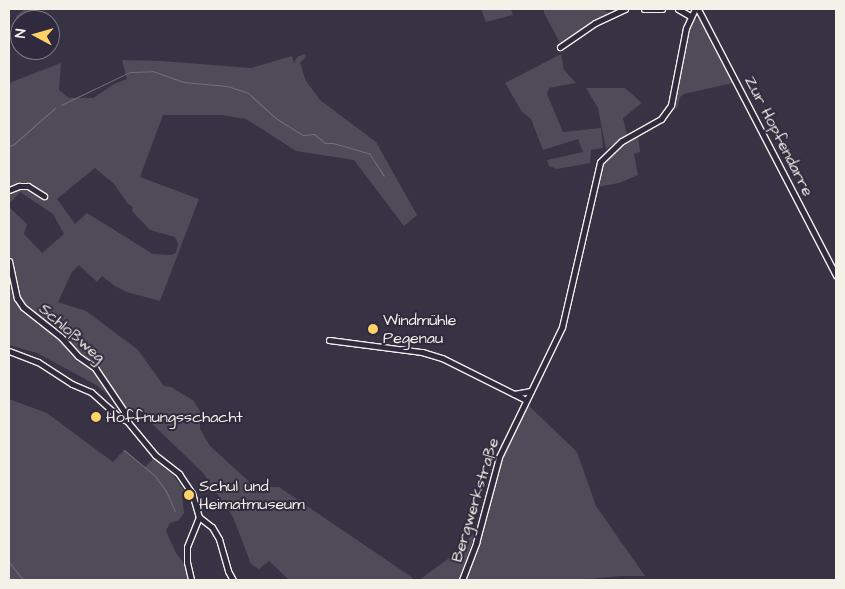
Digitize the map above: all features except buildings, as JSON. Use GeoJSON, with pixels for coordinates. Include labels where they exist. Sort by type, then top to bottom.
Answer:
{"type":"FeatureCollection","features":[{"type":"Feature","properties":{"kind":"street"},"geometry":{"type":"LineString","coordinates":[[560,47],[595,23],[625,9]]}},
{"type":"Feature","properties":{"kind":"street"},"geometry":{"type":"LineString","coordinates":[[644,9],[662,9]]}},
{"type":"Feature","properties":{"kind":"street"},"geometry":{"type":"LineString","coordinates":[[678,9],[690,16],[696,9]]}},
{"type":"Feature","properties":{"kind":"street","name":"Zur Hopfendarre"},"geometry":{"type":"LineString","coordinates":[[696,9],[836,275]]}},
{"type":"Feature","properties":{"kind":"street","name":"Bergwerkstraße"},"geometry":{"type":"LineString","coordinates":[[462,580],[476,542],[499,457],[562,327],[597,169],[606,154],[631,135],[654,124],[671,105],[690,16]]}},
{"type":"Feature","properties":{"kind":"street"},"geometry":{"type":"LineString","coordinates":[[9,190],[19,186],[28,186],[44,196]]}},
{"type":"Feature","properties":{"kind":"street","name":"Schloßweg"},"geometry":{"type":"LineString","coordinates":[[9,261],[17,298],[23,307],[61,337],[78,356],[95,368],[124,411],[127,421]]}},
{"type":"Feature","properties":{"kind":"street"},"geometry":{"type":"LineString","coordinates":[[329,340],[422,352],[442,358],[526,400]]}},
{"type":"Feature","properties":{"kind":"street"},"geometry":{"type":"LineString","coordinates":[[9,351],[38,362],[72,384],[91,392],[119,417],[127,421],[155,455],[179,474],[189,487],[199,516],[212,527],[219,539],[228,571],[233,580]]}},
{"type":"Feature","properties":{"kind":"street"},"geometry":{"type":"LineString","coordinates":[[514,394],[531,391]]}},
{"type":"Feature","properties":{"kind":"street"},"geometry":{"type":"LineString","coordinates":[[191,580],[187,562],[187,547],[199,516]]}},
{"type":"Feature","properties":{"kind":"shaded area"},"geometry":{"type":"Polygon","coordinates":[[[481,9],[511,9],[513,15],[486,22],[481,9]]]}},
{"type":"Feature","properties":{"kind":"shaded area"},"geometry":{"type":"Polygon","coordinates":[[[544,9],[603,9],[609,13],[560,43],[544,13],[544,9]]]}},
{"type":"Feature","properties":{"kind":"shaded area"},"geometry":{"type":"Polygon","coordinates":[[[693,18],[700,20],[733,83],[684,94],[680,97],[677,109],[673,104],[690,21],[693,18]]]}},
{"type":"Feature","properties":{"kind":"shaded area"},"geometry":{"type":"Polygon","coordinates":[[[304,54],[306,57],[300,63],[306,81],[320,100],[376,142],[417,215],[404,226],[354,160],[296,151],[246,119],[222,115],[163,115],[140,177],[199,199],[160,301],[127,292],[102,276],[97,282],[79,265],[72,272],[58,302],[86,311],[138,350],[164,386],[171,387],[194,401],[200,411],[200,429],[210,446],[255,487],[279,487],[413,578],[411,580],[289,580],[269,561],[259,569],[251,564],[233,517],[204,474],[138,410],[128,413],[98,386],[37,353],[9,345],[9,207],[27,224],[24,234],[42,253],[64,234],[53,214],[20,192],[9,204],[9,83],[61,63],[59,90],[69,98],[93,98],[114,84],[127,79],[122,60],[251,68],[292,56],[294,63],[297,57],[304,54]],[[95,168],[57,199],[75,224],[87,213],[153,254],[171,255],[176,253],[178,244],[175,237],[150,230],[132,211],[133,207],[128,204],[114,184],[95,168]]]}},
{"type":"Feature","properties":{"kind":"shaded area"},"geometry":{"type":"Polygon","coordinates":[[[561,54],[564,70],[576,83],[549,88],[547,94],[563,132],[601,128],[603,148],[591,150],[590,163],[557,169],[549,166],[547,160],[583,152],[578,139],[543,150],[531,119],[522,112],[505,83],[561,54]]]}},
{"type":"Feature","properties":{"kind":"shaded area"},"geometry":{"type":"Polygon","coordinates":[[[586,88],[625,88],[642,103],[623,118],[627,135],[606,149],[598,108],[586,88]]]}},
{"type":"Feature","properties":{"kind":"shaded area"},"geometry":{"type":"Polygon","coordinates":[[[638,135],[640,152],[634,154],[638,175],[619,183],[597,187],[603,162],[625,141],[638,135]]]}},
{"type":"Feature","properties":{"kind":"shaded area"},"geometry":{"type":"Polygon","coordinates":[[[9,399],[47,413],[113,462],[124,450],[144,468],[154,458],[172,474],[184,490],[182,494],[184,513],[179,520],[170,523],[166,531],[176,553],[183,562],[189,580],[9,580],[9,399]]]}},
{"type":"Feature","properties":{"kind":"shaded area"},"geometry":{"type":"Polygon","coordinates":[[[527,404],[577,452],[596,506],[645,576],[578,580],[466,580],[496,475],[507,444],[527,404]]]}},
{"type":"Feature","properties":{"kind":"shaded area"},"geometry":{"type":"Polygon","coordinates":[[[473,534],[475,535],[459,580],[419,580],[448,559],[473,534]]]}},
{"type":"Feature","properties":{"kind":"waterway"},"geometry":{"type":"LineString","coordinates":[[61,105],[130,72],[153,71],[184,82],[227,86],[248,93],[277,119],[303,135],[314,134],[325,143],[333,143],[369,153],[384,176]]}},
{"type":"Feature","properties":{"kind":"waterway"},"geometry":{"type":"LineString","coordinates":[[9,146],[14,144],[55,108]]}},
{"type":"Feature","properties":{"kind":"waterway"},"geometry":{"type":"LineString","coordinates":[[124,450],[155,476],[166,491],[175,511]]}},
{"type":"Feature","properties":{"kind":"waterway"},"geometry":{"type":"LineString","coordinates":[[9,562],[23,580]]}},
{"type":"Feature","properties":{"kind":"place","name":"Windmühle Pegenau"},"geometry":{"type":"Point","coordinates":[373,329]}},
{"type":"Feature","properties":{"kind":"place","name":"Hoffnungsschacht"},"geometry":{"type":"Point","coordinates":[96,417]}},
{"type":"Feature","properties":{"kind":"place","name":"Schul und Heimatmuseum"},"geometry":{"type":"Point","coordinates":[189,495]}}]}
